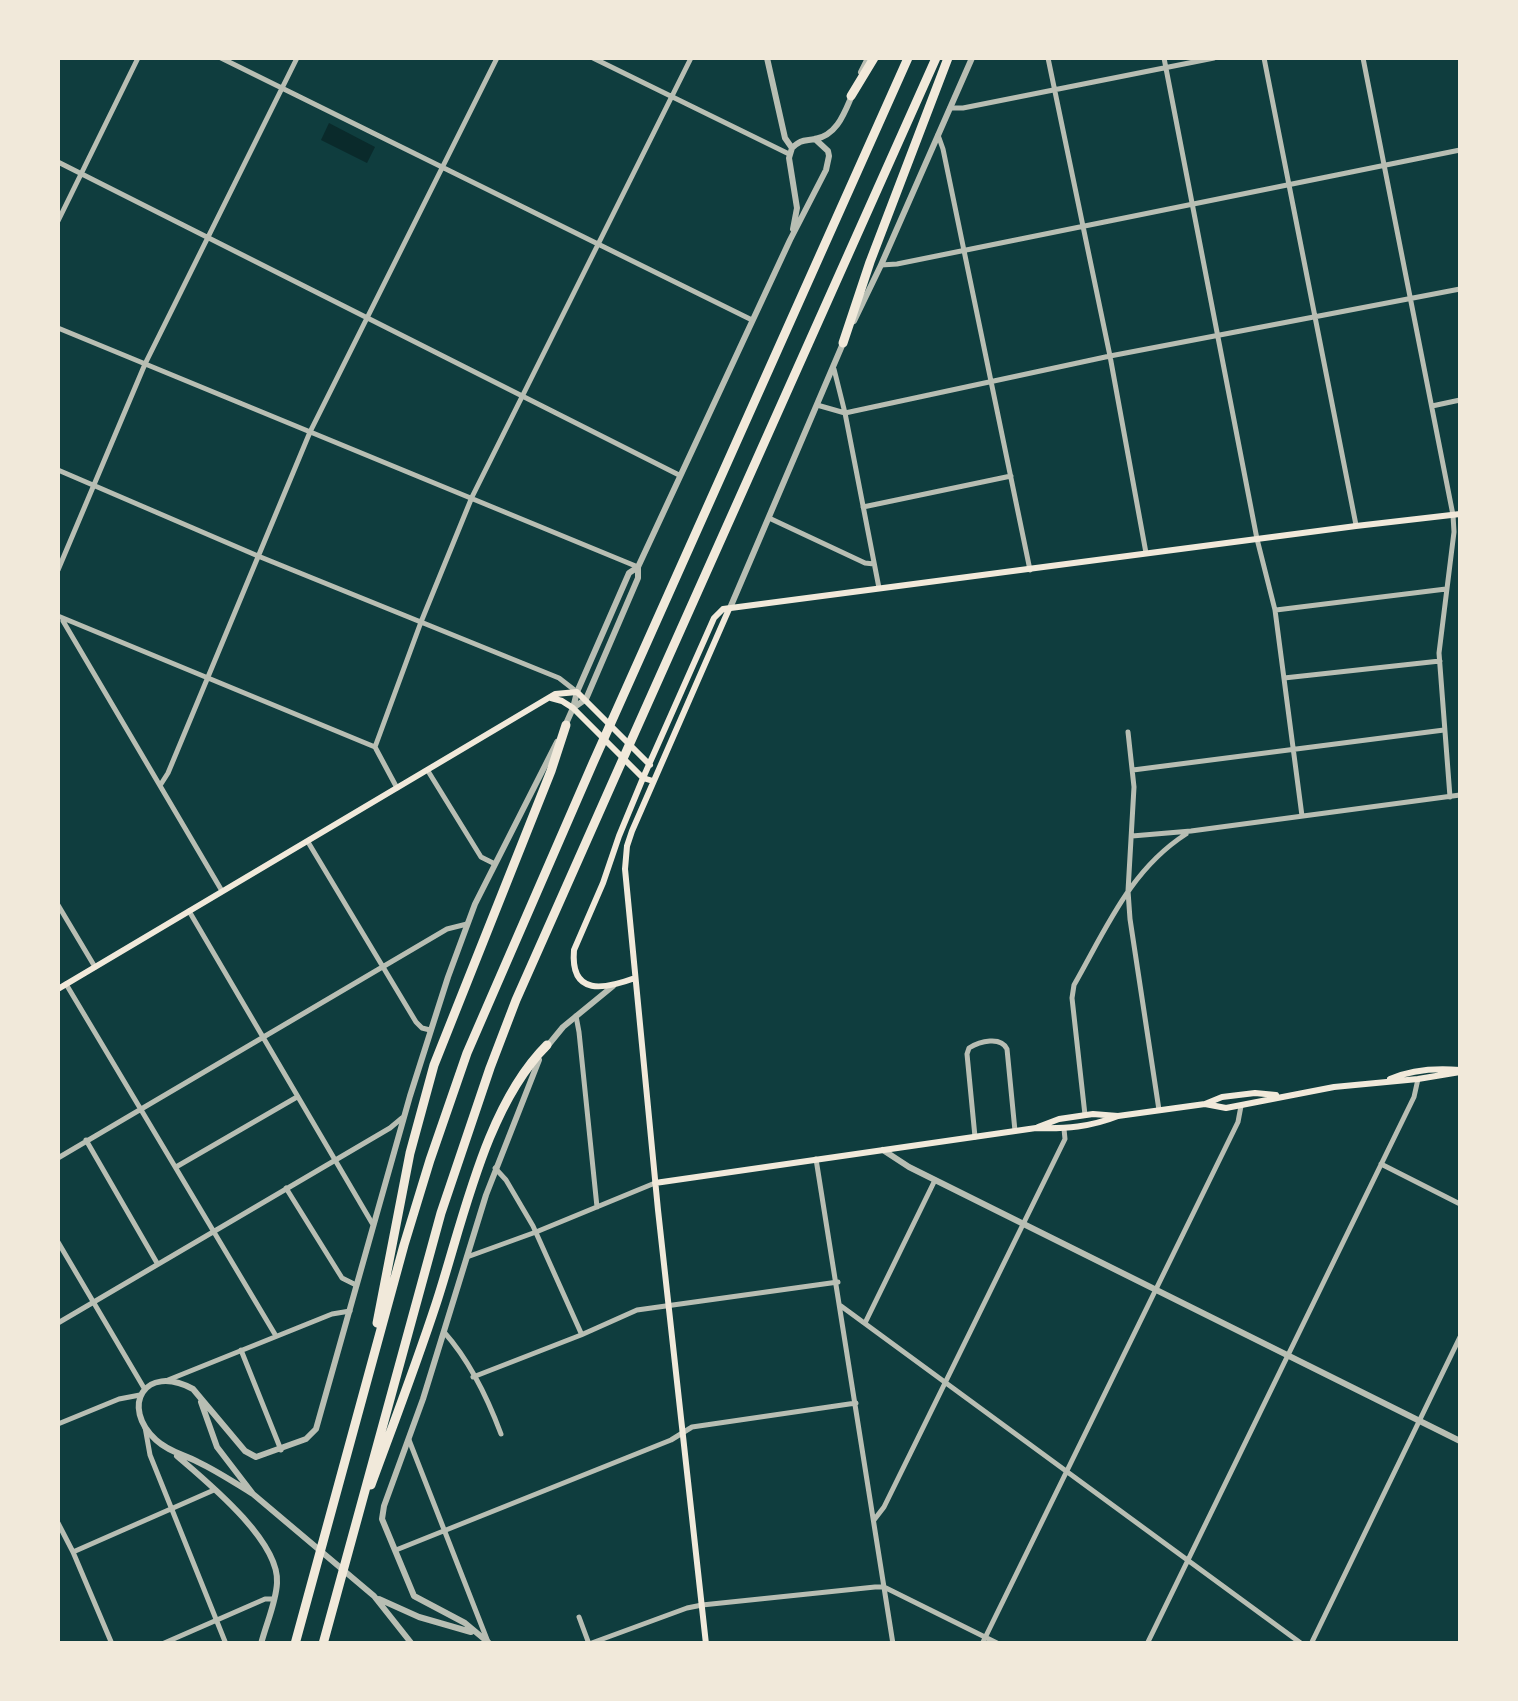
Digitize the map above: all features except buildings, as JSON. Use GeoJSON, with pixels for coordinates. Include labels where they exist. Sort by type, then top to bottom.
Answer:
{"type":"FeatureCollection","features":[{"type":"Feature","properties":{"kind":"highway"},"geometry":{"type":"LineString","coordinates":[[851,96],[871,58]]}},
{"type":"Feature","properties":{"kind":"highway"},"geometry":{"type":"LineString","coordinates":[[295,1644],[404,1245],[455,1086],[490,995],[908,58]]}},
{"type":"Feature","properties":{"kind":"highway"},"geometry":{"type":"LineString","coordinates":[[323,1644],[426,1264],[466,1134],[516,1000],[936,58]]}},
{"type":"Feature","properties":{"kind":"highway"},"geometry":{"type":"LineString","coordinates":[[843,343],[948,58]]}},
{"type":"Feature","properties":{"kind":"highway"},"geometry":{"type":"LineString","coordinates":[[365,1390],[420,1110],[566,725]]}},
{"type":"Feature","properties":{"kind":"highway"},"geometry":{"type":"LineString","coordinates":[[348,1551],[485,1152],[505,1102],[530,1061],[546,1044]]}},
{"type":"Feature","properties":{"kind":"main road"},"geometry":{"type":"LineString","coordinates":[[635,978],[597,988],[584,982],[575,968],[574,956],[643,778],[718,613],[730,608],[879,588],[1457,515]]}},
{"type":"Feature","properties":{"kind":"main road"},"geometry":{"type":"LineString","coordinates":[[706,1644],[625,869],[630,838],[730,608]]}},
{"type":"Feature","properties":{"kind":"main road"},"geometry":{"type":"LineString","coordinates":[[58,989],[562,692],[577,692],[586,699],[650,764],[655,778]]}},
{"type":"Feature","properties":{"kind":"main road"},"geometry":{"type":"LineString","coordinates":[[548,698],[573,708],[643,778],[655,778]]}},
{"type":"Feature","properties":{"kind":"main road"},"geometry":{"type":"LineString","coordinates":[[1384,1081],[1413,1071],[1460,1071]]}},
{"type":"Feature","properties":{"kind":"main road"},"geometry":{"type":"LineString","coordinates":[[1205,1104],[1226,1108],[1282,1095],[1460,1071]]}},
{"type":"Feature","properties":{"kind":"main road"},"geometry":{"type":"LineString","coordinates":[[655,1182],[1014,1132],[1086,1115],[1118,1116],[1255,1093],[1282,1095]]}},
{"type":"Feature","properties":{"kind":"main road"},"geometry":{"type":"LineString","coordinates":[[1036,1128],[1092,1126],[1118,1116]]}},
{"type":"Feature","properties":{"kind":"street"},"geometry":{"type":"LineString","coordinates":[[58,221],[138,58]]}},
{"type":"Feature","properties":{"kind":"street"},"geometry":{"type":"LineString","coordinates":[[221,58],[752,320]]}},
{"type":"Feature","properties":{"kind":"street"},"geometry":{"type":"LineString","coordinates":[[58,570],[146,364],[297,58]]}},
{"type":"Feature","properties":{"kind":"street"},"geometry":{"type":"LineString","coordinates":[[161,784],[310,432],[498,58]]}},
{"type":"Feature","properties":{"kind":"street"},"geometry":{"type":"LineString","coordinates":[[593,58],[790,151]]}},
{"type":"Feature","properties":{"kind":"street"},"geometry":{"type":"LineString","coordinates":[[375,747],[472,497],[691,58]]}},
{"type":"Feature","properties":{"kind":"street"},"geometry":{"type":"LineString","coordinates":[[767,58],[790,151],[797,208],[790,240]]}},
{"type":"Feature","properties":{"kind":"street"},"geometry":{"type":"LineString","coordinates":[[730,608],[843,343],[972,58]]}},
{"type":"Feature","properties":{"kind":"street"},"geometry":{"type":"LineString","coordinates":[[1048,58],[1146,553]]}},
{"type":"Feature","properties":{"kind":"street"},"geometry":{"type":"LineString","coordinates":[[1164,58],[1257,539],[1275,610],[1302,816]]}},
{"type":"Feature","properties":{"kind":"street"},"geometry":{"type":"LineString","coordinates":[[950,108],[1214,58]]}},
{"type":"Feature","properties":{"kind":"street"},"geometry":{"type":"LineString","coordinates":[[1264,58],[1356,526]]}},
{"type":"Feature","properties":{"kind":"street"},"geometry":{"type":"LineString","coordinates":[[1363,58],[1457,515],[1440,661],[1450,797]]}},
{"type":"Feature","properties":{"kind":"street"},"geometry":{"type":"LineString","coordinates":[[790,151],[802,140],[827,134],[838,124],[851,96]]}},
{"type":"Feature","properties":{"kind":"street"},"geometry":{"type":"LineString","coordinates":[[938,135],[1030,570]]}},
{"type":"Feature","properties":{"kind":"street"},"geometry":{"type":"LineString","coordinates":[[573,708],[586,699],[679,476],[828,164],[828,150],[815,139]]}},
{"type":"Feature","properties":{"kind":"street"},"geometry":{"type":"LineString","coordinates":[[881,266],[1460,150]]}},
{"type":"Feature","properties":{"kind":"street"},"geometry":{"type":"LineString","coordinates":[[58,162],[679,476]]}},
{"type":"Feature","properties":{"kind":"street"},"geometry":{"type":"LineString","coordinates":[[817,405],[845,413],[1110,356],[1460,289]]}},
{"type":"Feature","properties":{"kind":"street"},"geometry":{"type":"LineString","coordinates":[[58,328],[638,567]]}},
{"type":"Feature","properties":{"kind":"street"},"geometry":{"type":"LineString","coordinates":[[833,366],[879,588]]}},
{"type":"Feature","properties":{"kind":"street"},"geometry":{"type":"LineString","coordinates":[[1432,406],[1460,400]]}},
{"type":"Feature","properties":{"kind":"street"},"geometry":{"type":"LineString","coordinates":[[58,470],[559,678],[577,692]]}},
{"type":"Feature","properties":{"kind":"street"},"geometry":{"type":"LineString","coordinates":[[863,507],[1011,476]]}},
{"type":"Feature","properties":{"kind":"street"},"geometry":{"type":"LineString","coordinates":[[769,518],[874,564]]}},
{"type":"Feature","properties":{"kind":"street"},"geometry":{"type":"LineString","coordinates":[[168,1380],[184,1384],[200,1396],[251,1456],[280,1450],[306,1439],[316,1429],[404,1116],[467,924],[566,725],[629,573],[638,567]]}},
{"type":"Feature","properties":{"kind":"street"},"geometry":{"type":"LineString","coordinates":[[1275,610],[1446,588]]}},
{"type":"Feature","properties":{"kind":"street"},"geometry":{"type":"LineString","coordinates":[[60,617],[375,747],[397,788]]}},
{"type":"Feature","properties":{"kind":"street"},"geometry":{"type":"LineString","coordinates":[[60,617],[222,892]]}},
{"type":"Feature","properties":{"kind":"street"},"geometry":{"type":"LineString","coordinates":[[1283,678],[1440,661]]}},
{"type":"Feature","properties":{"kind":"street"},"geometry":{"type":"LineString","coordinates":[[1133,770],[1444,730]]}},
{"type":"Feature","properties":{"kind":"street"},"geometry":{"type":"LineString","coordinates":[[1128,732],[1133,770],[1130,919],[1158,1110]]}},
{"type":"Feature","properties":{"kind":"street"},"geometry":{"type":"LineString","coordinates":[[427,770],[482,858],[494,864]]}},
{"type":"Feature","properties":{"kind":"street"},"geometry":{"type":"LineString","coordinates":[[1132,836],[1460,794]]}},
{"type":"Feature","properties":{"kind":"street"},"geometry":{"type":"LineString","coordinates":[[1086,1115],[1072,998],[1074,985],[1128,891],[1156,856],[1190,831]]}},
{"type":"Feature","properties":{"kind":"street"},"geometry":{"type":"LineString","coordinates":[[307,841],[416,1022],[430,1030]]}},
{"type":"Feature","properties":{"kind":"street"},"geometry":{"type":"LineString","coordinates":[[58,906],[95,967]]}},
{"type":"Feature","properties":{"kind":"street"},"geometry":{"type":"LineString","coordinates":[[189,911],[374,1225]]}},
{"type":"Feature","properties":{"kind":"street"},"geometry":{"type":"LineString","coordinates":[[58,1158],[448,930],[467,924]]}},
{"type":"Feature","properties":{"kind":"street"},"geometry":{"type":"LineString","coordinates":[[66,984],[276,1336]]}},
{"type":"Feature","properties":{"kind":"street"},"geometry":{"type":"LineString","coordinates":[[489,1643],[454,1616],[414,1596],[383,1527],[382,1510],[409,1440],[495,1168],[531,1075],[546,1044],[613,986]]}},
{"type":"Feature","properties":{"kind":"street"},"geometry":{"type":"LineString","coordinates":[[576,1016],[597,1207]]}},
{"type":"Feature","properties":{"kind":"street"},"geometry":{"type":"LineString","coordinates":[[975,1136],[966,1054],[980,1043],[1000,1041],[1007,1049],[1014,1132]]}},
{"type":"Feature","properties":{"kind":"street"},"geometry":{"type":"LineString","coordinates":[[1147,1644],[1414,1097],[1418,1079]]}},
{"type":"Feature","properties":{"kind":"street"},"geometry":{"type":"LineString","coordinates":[[176,1167],[297,1097]]}},
{"type":"Feature","properties":{"kind":"street"},"geometry":{"type":"LineString","coordinates":[[983,1640],[1238,1122],[1241,1106]]}},
{"type":"Feature","properties":{"kind":"street"},"geometry":{"type":"LineString","coordinates":[[58,1323],[390,1128],[404,1116]]}},
{"type":"Feature","properties":{"kind":"street"},"geometry":{"type":"LineString","coordinates":[[874,1520],[884,1507],[1065,1139],[1064,1129]]}},
{"type":"Feature","properties":{"kind":"street"},"geometry":{"type":"LineString","coordinates":[[86,1140],[157,1263]]}},
{"type":"Feature","properties":{"kind":"street"},"geometry":{"type":"LineString","coordinates":[[883,1150],[910,1168],[1460,1441]]}},
{"type":"Feature","properties":{"kind":"street"},"geometry":{"type":"LineString","coordinates":[[816,1159],[893,1644]]}},
{"type":"Feature","properties":{"kind":"street"},"geometry":{"type":"LineString","coordinates":[[1381,1164],[1460,1204]]}},
{"type":"Feature","properties":{"kind":"street"},"geometry":{"type":"LineString","coordinates":[[495,1168],[536,1232],[582,1334]]}},
{"type":"Feature","properties":{"kind":"street"},"geometry":{"type":"LineString","coordinates":[[865,1323],[934,1180]]}},
{"type":"Feature","properties":{"kind":"street"},"geometry":{"type":"LineString","coordinates":[[467,1256],[655,1182]]}},
{"type":"Feature","properties":{"kind":"street"},"geometry":{"type":"LineString","coordinates":[[286,1188],[342,1278],[357,1285]]}},
{"type":"Feature","properties":{"kind":"street"},"geometry":{"type":"LineString","coordinates":[[58,1242],[142,1392],[139,1406],[150,1454],[226,1644]]}},
{"type":"Feature","properties":{"kind":"street"},"geometry":{"type":"LineString","coordinates":[[473,1377],[638,1310],[838,1282]]}},
{"type":"Feature","properties":{"kind":"street"},"geometry":{"type":"LineString","coordinates":[[841,1306],[1302,1644]]}},
{"type":"Feature","properties":{"kind":"street"},"geometry":{"type":"LineString","coordinates":[[58,1424],[332,1314],[350,1311]]}},
{"type":"Feature","properties":{"kind":"street"},"geometry":{"type":"LineString","coordinates":[[444,1332],[473,1377],[501,1434]]}},
{"type":"Feature","properties":{"kind":"street"},"geometry":{"type":"LineString","coordinates":[[1311,1644],[1460,1340]]}},
{"type":"Feature","properties":{"kind":"street"},"geometry":{"type":"LineString","coordinates":[[241,1350],[280,1450]]}},
{"type":"Feature","properties":{"kind":"street"},"geometry":{"type":"LineString","coordinates":[[200,1396],[217,1447],[253,1494]]}},
{"type":"Feature","properties":{"kind":"street"},"geometry":{"type":"LineString","coordinates":[[393,1550],[670,1440],[692,1427],[856,1403]]}},
{"type":"Feature","properties":{"kind":"street"},"geometry":{"type":"LineString","coordinates":[[145,1427],[244,1518],[264,1544],[277,1576],[261,1644]]}},
{"type":"Feature","properties":{"kind":"street"},"geometry":{"type":"LineString","coordinates":[[409,1440],[489,1643]]}},
{"type":"Feature","properties":{"kind":"street"},"geometry":{"type":"LineString","coordinates":[[172,1452],[198,1462],[253,1494],[372,1595],[412,1644]]}},
{"type":"Feature","properties":{"kind":"street"},"geometry":{"type":"LineString","coordinates":[[73,1552],[214,1490]]}},
{"type":"Feature","properties":{"kind":"street"},"geometry":{"type":"LineString","coordinates":[[58,1523],[112,1644]]}},
{"type":"Feature","properties":{"kind":"street"},"geometry":{"type":"LineString","coordinates":[[579,1617],[589,1644],[702,1605],[884,1587],[983,1640],[999,1644]]}},
{"type":"Feature","properties":{"kind":"street"},"geometry":{"type":"LineString","coordinates":[[372,1595],[420,1618],[476,1634]]}},
{"type":"Feature","properties":{"kind":"street"},"geometry":{"type":"LineString","coordinates":[[162,1644],[265,1599],[274,1599]]}},
{"type":"Feature","properties":{"kind":"water"},"geometry":{"type":"Polygon","coordinates":[[[329,123],[375,147],[367,163],[321,140],[329,123]]]}}]}
